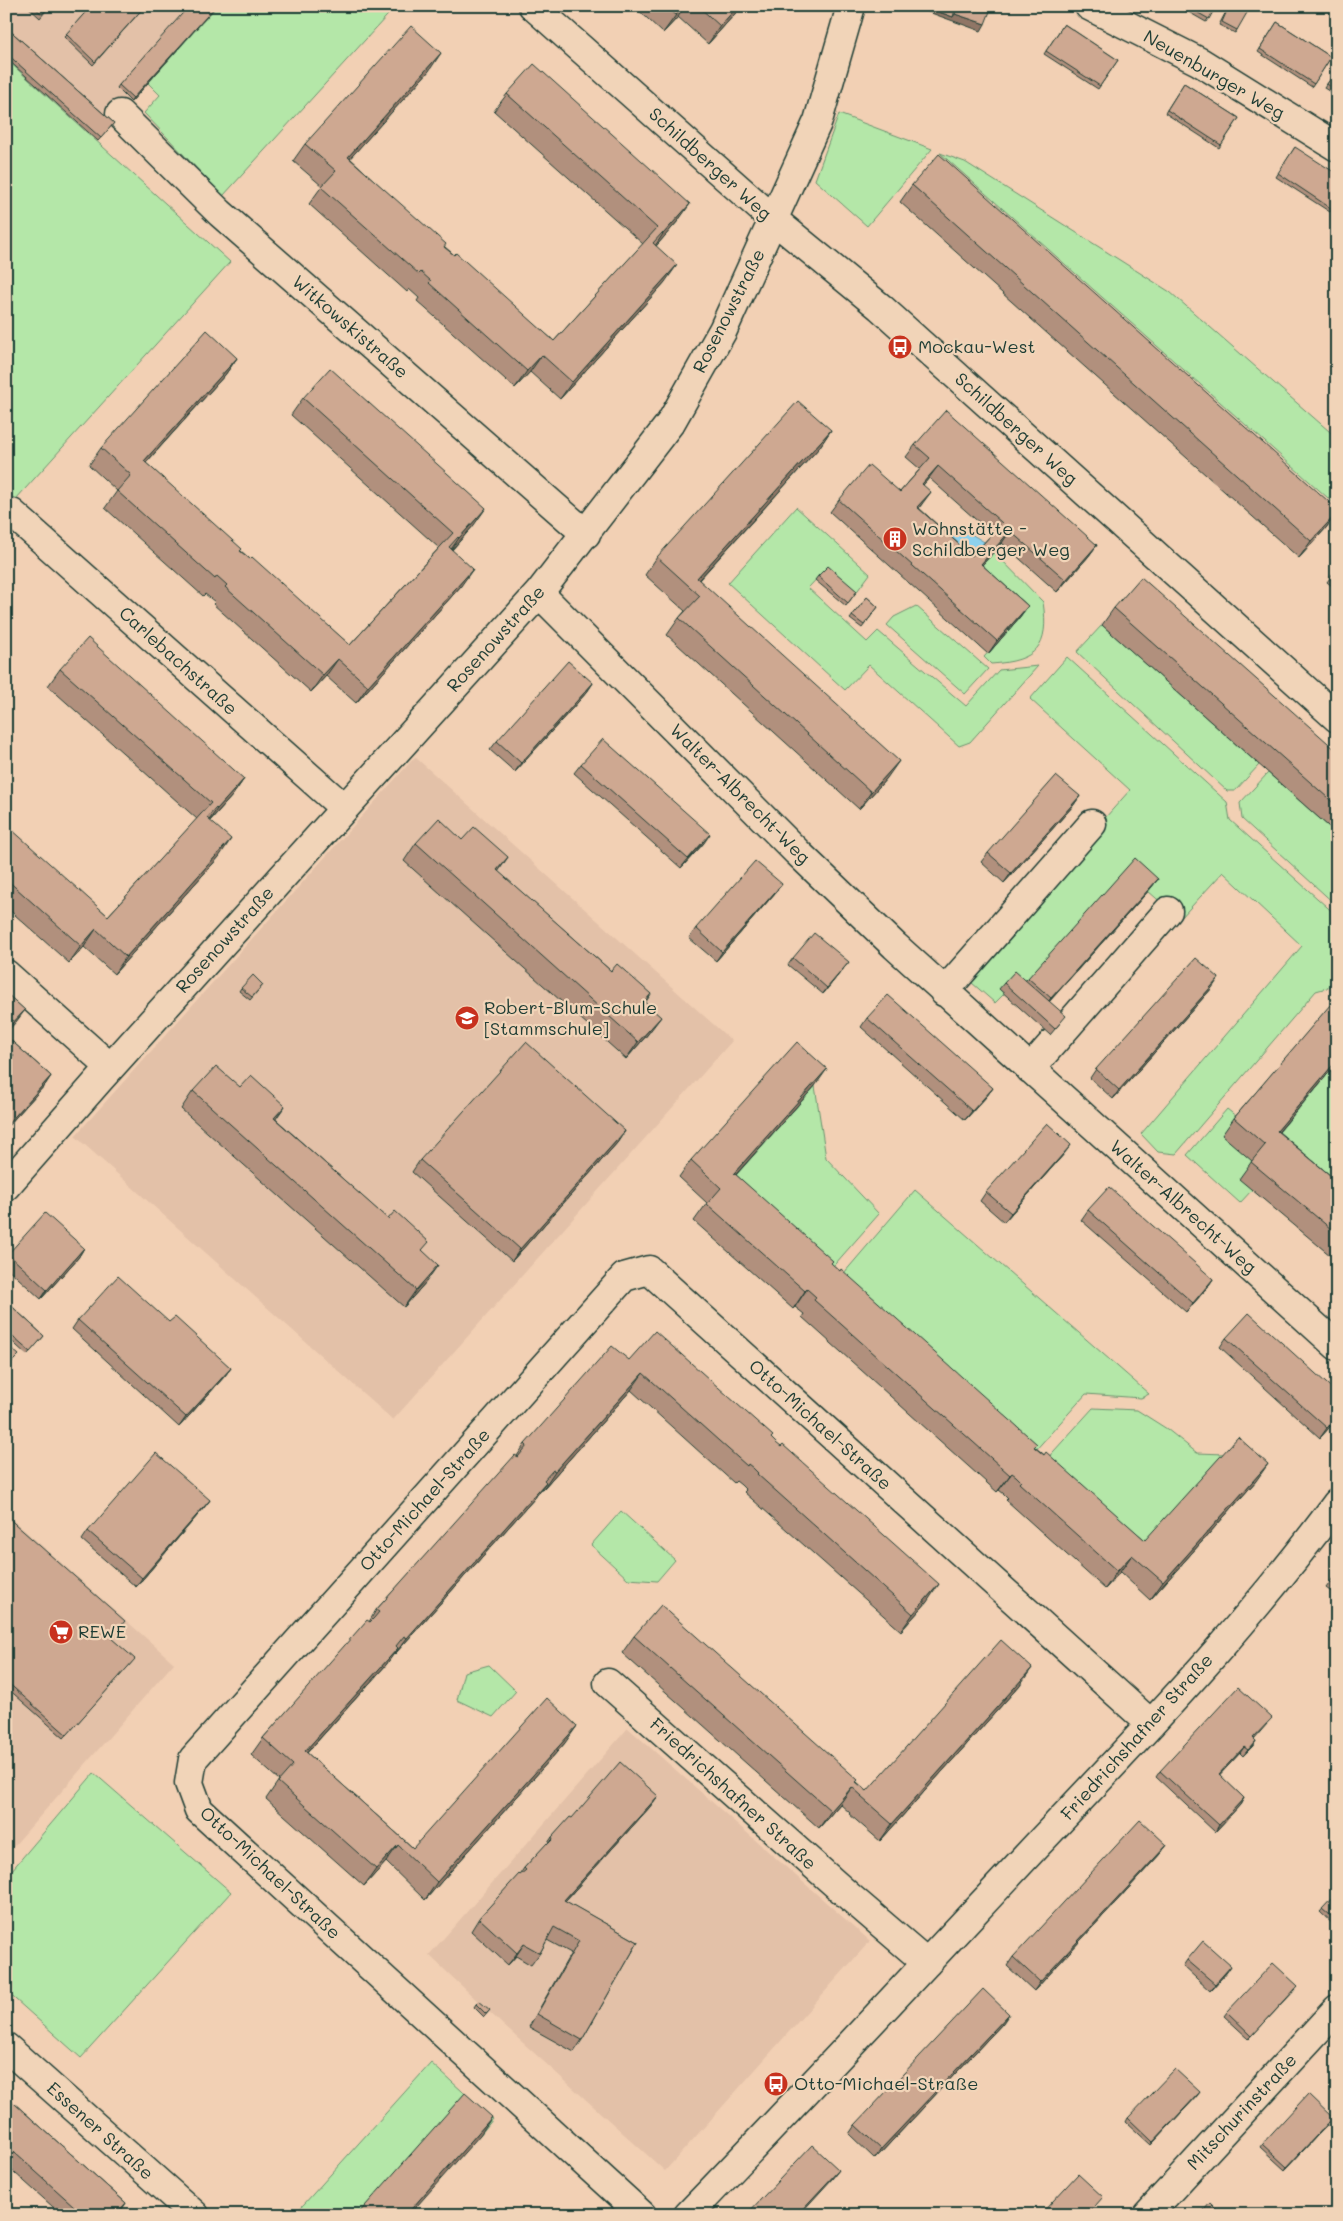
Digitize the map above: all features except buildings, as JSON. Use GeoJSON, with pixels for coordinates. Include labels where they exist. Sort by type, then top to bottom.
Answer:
{"type":"FeatureCollection","features":[{"type":"Feature","properties":{"kind":"street","name":"Schildberger Weg"},"geometry":{"type":"LineString","coordinates":[[533,6],[774,220],[887,313],[1337,718]]}},
{"type":"Feature","properties":{"kind":"street","name":"Rosenowstraße"},"geometry":{"type":"LineString","coordinates":[[6,1186],[110,1068],[539,593],[670,422],[723,330],[818,121],[851,6]]}},
{"type":"Feature","properties":{"kind":"street","name":"Neuenburger Weg"},"geometry":{"type":"LineString","coordinates":[[1089,6],[1200,62],[1337,147]]}},
{"type":"Feature","properties":{"kind":"street","name":"Witkowskistraße"},"geometry":{"type":"LineString","coordinates":[[120,114],[220,213],[586,534]]}},
{"type":"Feature","properties":{"kind":"street","name":"Carlebachstraße"},"geometry":{"type":"LineString","coordinates":[[12,513],[344,808]]}},
{"type":"Feature","properties":{"kind":"street","name":"Walter-Albrecht-Weg"},"geometry":{"type":"LineString","coordinates":[[539,593],[823,877],[944,992],[1337,1346]]}},
{"type":"Feature","properties":{"kind":"street"},"geometry":{"type":"LineString","coordinates":[[944,992],[1092,824]]}},
{"type":"Feature","properties":{"kind":"street"},"geometry":{"type":"LineString","coordinates":[[1030,1069],[1168,911]]}},
{"type":"Feature","properties":{"kind":"street"},"geometry":{"type":"LineString","coordinates":[[6,974],[110,1068]]}},
{"type":"Feature","properties":{"kind":"street","name":"Otto-Michael-Straße"},"geometry":{"type":"LineString","coordinates":[[642,2215],[199,1810],[190,1783],[193,1758],[624,1277],[649,1270],[1151,1724]]}},
{"type":"Feature","properties":{"kind":"street","name":"Friedrichshafner Straße"},"geometry":{"type":"LineString","coordinates":[[688,2215],[1151,1724],[1294,1562],[1337,1503]]}},
{"type":"Feature","properties":{"kind":"street","name":"Friedrichshafner Straße"},"geometry":{"type":"LineString","coordinates":[[608,1683],[850,1898],[927,1963]]}},
{"type":"Feature","properties":{"kind":"street","name":"Mitschurinstraße"},"geometry":{"type":"LineString","coordinates":[[1147,2215],[1337,2009]]}},
{"type":"Feature","properties":{"kind":"street","name":"Essener Straße"},"geometry":{"type":"LineString","coordinates":[[6,2047],[195,2215]]}},
{"type":"Feature","properties":{"kind":"shaded area"},"geometry":{"type":"Polygon","coordinates":[[[6,6],[217,6],[98,141],[6,58],[6,6]]]}},
{"type":"Feature","properties":{"kind":"shaded area","name":"Robert-Blum-Schule [Stammschule]"},"geometry":{"type":"Polygon","coordinates":[[[415,757],[732,1041],[393,1420],[75,1136],[415,757]]]}},
{"type":"Feature","properties":{"kind":"shaded area"},"geometry":{"type":"Polygon","coordinates":[[[6,1514],[174,1663],[6,1855],[6,1514]]]}},
{"type":"Feature","properties":{"kind":"shaded area"},"geometry":{"type":"Polygon","coordinates":[[[628,1728],[870,1941],[665,2171],[502,2024],[429,1955],[628,1728]]]}},
{"type":"Feature","properties":{"kind":"green space"},"geometry":{"type":"Polygon","coordinates":[[[217,6],[396,6],[223,196],[144,113],[160,95],[148,83],[217,6]]]}},
{"type":"Feature","properties":{"kind":"green space"},"geometry":{"type":"Polygon","coordinates":[[[6,59],[230,262],[6,510],[6,59]]]}},
{"type":"Feature","properties":{"kind":"green space"},"geometry":{"type":"Polygon","coordinates":[[[839,114],[932,149],[867,226],[815,180],[839,114]]]}},
{"type":"Feature","properties":{"kind":"green space"},"geometry":{"type":"Polygon","coordinates":[[[940,153],[965,162],[1170,292],[1337,438],[1337,506],[940,153]]]}},
{"type":"Feature","properties":{"kind":"green space"},"geometry":{"type":"Polygon","coordinates":[[[796,507],[870,574],[855,594],[826,569],[808,588],[867,642],[878,631],[966,706],[999,670],[1038,666],[970,742],[959,746],[869,665],[845,690],[728,583],[796,507]]]}},
{"type":"Feature","properties":{"kind":"green space"},"geometry":{"type":"Polygon","coordinates":[[[994,552],[1043,602],[1045,617],[1041,641],[1036,649],[1029,655],[1019,659],[991,664],[984,657],[1019,618],[972,576],[994,552]]]}},
{"type":"Feature","properties":{"kind":"green space"},"geometry":{"type":"Polygon","coordinates":[[[916,606],[988,669],[965,694],[887,625],[894,617],[916,606]]]}},
{"type":"Feature","properties":{"kind":"green space"},"geometry":{"type":"Polygon","coordinates":[[[1102,625],[1259,765],[1235,791],[1227,791],[1077,652],[1102,625]]]}},
{"type":"Feature","properties":{"kind":"green space"},"geometry":{"type":"Polygon","coordinates":[[[1067,657],[1227,802],[1230,820],[1337,916],[1337,985],[1316,991],[1176,1154],[1158,1152],[1141,1134],[1302,946],[1223,872],[1180,919],[1148,891],[1021,987],[1000,989],[1004,994],[995,1003],[964,976],[1130,790],[1030,699],[1067,657]]]}},
{"type":"Feature","properties":{"kind":"green space"},"geometry":{"type":"Polygon","coordinates":[[[1268,773],[1337,834],[1337,906],[1242,819],[1240,803],[1268,773]]]}},
{"type":"Feature","properties":{"kind":"green space"},"geometry":{"type":"Polygon","coordinates":[[[1337,1063],[1337,1186],[1277,1134],[1337,1063]]]}},
{"type":"Feature","properties":{"kind":"green space"},"geometry":{"type":"Polygon","coordinates":[[[815,1086],[826,1158],[879,1214],[828,1272],[728,1183],[815,1086]]]}},
{"type":"Feature","properties":{"kind":"green space"},"geometry":{"type":"Polygon","coordinates":[[[1227,1109],[1237,1117],[1253,1162],[1252,1190],[1240,1203],[1187,1155],[1227,1109]]]}},
{"type":"Feature","properties":{"kind":"green space"},"geometry":{"type":"Polygon","coordinates":[[[915,1190],[1149,1394],[1141,1398],[1086,1394],[1033,1453],[838,1280],[915,1190]]]}},
{"type":"Feature","properties":{"kind":"green space"},"geometry":{"type":"Polygon","coordinates":[[[1093,1408],[1137,1410],[1167,1429],[1197,1453],[1225,1454],[1138,1551],[1044,1462],[1093,1408]]]}},
{"type":"Feature","properties":{"kind":"green space"},"geometry":{"type":"Polygon","coordinates":[[[621,1511],[675,1560],[657,1581],[628,1579],[591,1545],[621,1511]]]}},
{"type":"Feature","properties":{"kind":"green space"},"geometry":{"type":"Polygon","coordinates":[[[489,1665],[516,1691],[493,1717],[457,1700],[464,1672],[489,1665]]]}},
{"type":"Feature","properties":{"kind":"green space"},"geometry":{"type":"Polygon","coordinates":[[[94,1773],[231,1892],[81,2058],[6,1991],[6,1877],[94,1773]]]}},
{"type":"Feature","properties":{"kind":"green space"},"geometry":{"type":"Polygon","coordinates":[[[431,2063],[493,2119],[480,2135],[360,2215],[295,2214],[431,2063]]]}},
{"type":"Feature","properties":{"kind":"water"},"geometry":{"type":"Polygon","coordinates":[[[949,529],[971,534],[986,543],[978,551],[952,544],[936,531],[949,529]]]}},
{"type":"Feature","properties":{"kind":"place","name":"Mockau-West"},"geometry":{"type":"Point","coordinates":[900,347]}},
{"type":"Feature","properties":{"kind":"place","name":"Wohnstätte - Schildberger Weg"},"geometry":{"type":"Point","coordinates":[895,539]}},
{"type":"Feature","properties":{"kind":"place","name":"Robert-Blum-Schule [Stammschule]"},"geometry":{"type":"Point","coordinates":[467,1018]}},
{"type":"Feature","properties":{"kind":"place","name":"REWE"},"geometry":{"type":"Point","coordinates":[61,1632]}},
{"type":"Feature","properties":{"kind":"place","name":"Otto-Michael-Straße"},"geometry":{"type":"Point","coordinates":[776,2084]}}]}
